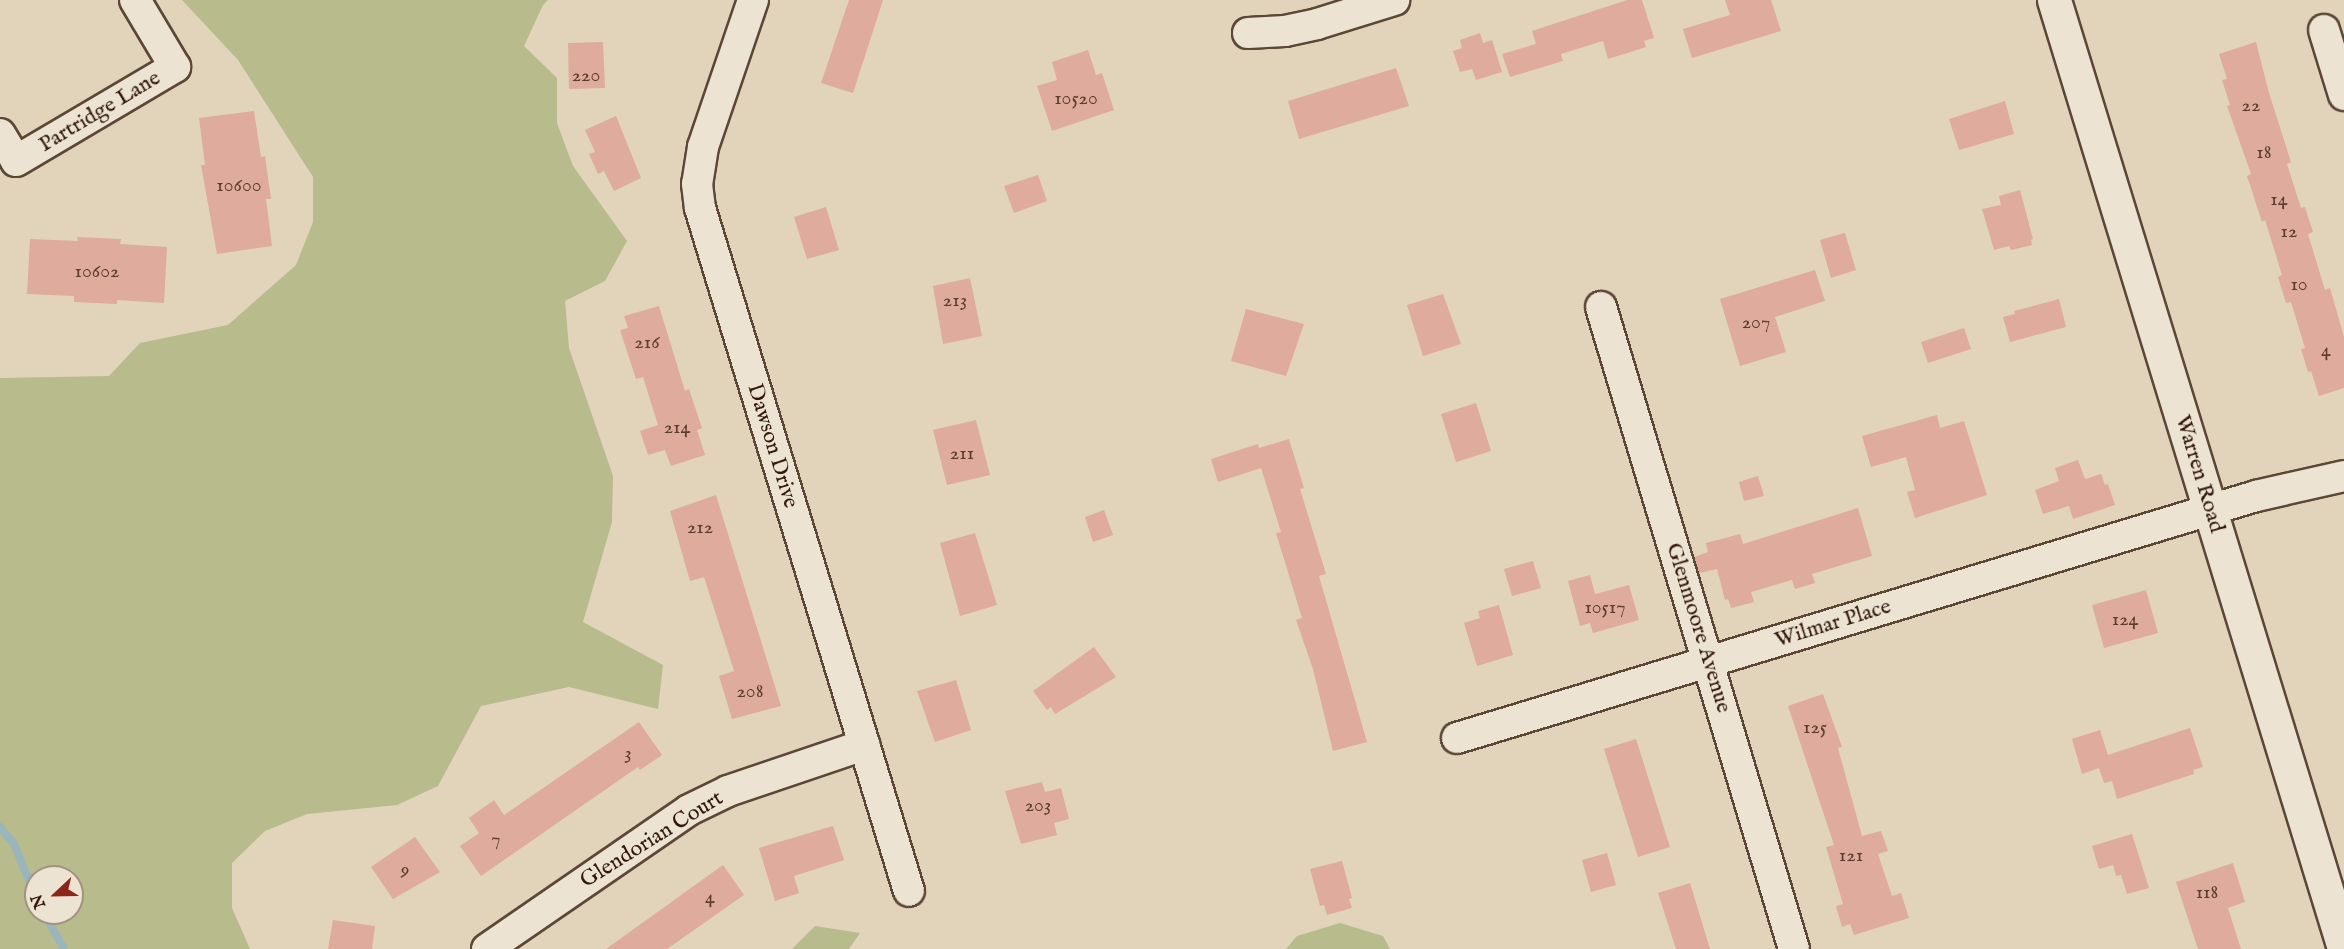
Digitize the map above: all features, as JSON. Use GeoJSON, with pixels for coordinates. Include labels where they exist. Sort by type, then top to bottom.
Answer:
{"type":"FeatureCollection","features":[{"type":"Feature","properties":{"kind":"street","name":"Partridge Lane"},"geometry":{"type":"LineString","coordinates":[[0,134],[16,161],[175,67],[135,0]]}},
{"type":"Feature","properties":{"kind":"street","name":"Dawson Drive"},"geometry":{"type":"LineString","coordinates":[[753,0],[703,147],[697,184],[700,208],[909,891]]}},
{"type":"Feature","properties":{"kind":"street"},"geometry":{"type":"LineString","coordinates":[[1248,33],[1285,31],[1317,24],[1394,0]]}},
{"type":"Feature","properties":{"kind":"street","name":"Warren Road"},"geometry":{"type":"LineString","coordinates":[[2054,0],[2344,948]]}},
{"type":"Feature","properties":{"kind":"street"},"geometry":{"type":"LineString","coordinates":[[2324,30],[2344,95]]}},
{"type":"Feature","properties":{"kind":"street","name":"Glenmoore Avenue"},"geometry":{"type":"LineString","coordinates":[[1601,307],[1794,949]]}},
{"type":"Feature","properties":{"kind":"street","name":"Wilmar Place"},"geometry":{"type":"LineString","coordinates":[[1457,738],[2267,493],[2344,476]]}},
{"type":"Feature","properties":{"kind":"street","name":"Glendorian Court"},"geometry":{"type":"LineString","coordinates":[[487,949],[689,810],[728,791],[864,745]]}},
{"type":"Feature","properties":{"kind":"green space"},"geometry":{"type":"Polygon","coordinates":[[[182,0],[548,0],[543,5],[524,46],[557,78],[557,123],[573,166],[627,241],[605,281],[565,301],[569,348],[613,476],[612,522],[583,622],[663,665],[658,709],[569,687],[481,706],[438,786],[397,805],[307,814],[265,831],[232,863],[232,908],[250,949],[0,949],[0,378],[109,376],[140,343],[228,325],[296,265],[313,222],[313,177],[238,60],[182,0]]]}},
{"type":"Feature","properties":{"kind":"green space"},"geometry":{"type":"Polygon","coordinates":[[[1340,923],[1383,936],[1390,949],[1286,949],[1297,936],[1340,923]]]}},
{"type":"Feature","properties":{"kind":"green space"},"geometry":{"type":"Polygon","coordinates":[[[815,926],[860,933],[849,949],[792,949],[815,926]]]}},
{"type":"Feature","properties":{"kind":"building"},"geometry":{"type":"Polygon","coordinates":[[[849,0],[883,0],[853,93],[821,83],[849,0]]]}},
{"type":"Feature","properties":{"kind":"building"},"geometry":{"type":"Polygon","coordinates":[[[1627,0],[1642,0],[1654,38],[1644,41],[1646,47],[1608,59],[1603,41],[1561,54],[1563,61],[1510,77],[1502,54],[1536,44],[1532,31],[1627,0]]]}},
{"type":"Feature","properties":{"kind":"building"},"geometry":{"type":"Polygon","coordinates":[[[1725,0],[1771,0],[1781,31],[1692,58],[1683,29],[1730,15],[1725,0]]]}},
{"type":"Feature","properties":{"kind":"building"},"geometry":{"type":"Polygon","coordinates":[[[1480,33],[1483,43],[1492,40],[1502,72],[1476,80],[1472,69],[1460,72],[1453,51],[1462,48],[1460,40],[1480,33]]]}},
{"type":"Feature","properties":{"kind":"building"},"geometry":{"type":"Polygon","coordinates":[[[603,42],[605,88],[569,89],[568,43],[603,42]]]}},
{"type":"Feature","properties":{"kind":"building"},"geometry":{"type":"Polygon","coordinates":[[[2256,42],[2269,93],[2291,162],[2287,164],[2301,208],[2305,207],[2313,232],[2308,234],[2325,290],[2330,288],[2344,337],[2344,388],[2319,396],[2301,349],[2305,348],[2291,302],[2286,303],[2278,277],[2282,275],[2265,220],[2262,222],[2247,176],[2251,174],[2227,106],[2230,105],[2222,80],[2227,79],[2219,54],[2256,42]]]}},
{"type":"Feature","properties":{"kind":"building"},"geometry":{"type":"Polygon","coordinates":[[[1088,50],[1096,75],[1102,73],[1114,110],[1052,131],[1037,86],[1057,80],[1052,62],[1088,50]]]}},
{"type":"Feature","properties":{"kind":"building"},"geometry":{"type":"Polygon","coordinates":[[[1396,68],[1409,106],[1299,139],[1288,101],[1396,68]]]}},
{"type":"Feature","properties":{"kind":"building"},"geometry":{"type":"Polygon","coordinates":[[[2005,101],[2014,134],[1959,150],[1949,119],[2005,101]]]}},
{"type":"Feature","properties":{"kind":"building"},"geometry":{"type":"Polygon","coordinates":[[[254,111],[261,157],[265,156],[271,199],[266,199],[272,246],[217,254],[201,165],[205,165],[199,118],[254,111]]]}},
{"type":"Feature","properties":{"kind":"building"},"geometry":{"type":"Polygon","coordinates":[[[616,116],[641,178],[614,191],[604,171],[598,174],[589,154],[595,152],[585,130],[616,116]]]}},
{"type":"Feature","properties":{"kind":"building"},"geometry":{"type":"Polygon","coordinates":[[[1038,175],[1047,201],[1014,213],[1004,186],[1038,175]]]}},
{"type":"Feature","properties":{"kind":"building"},"geometry":{"type":"Polygon","coordinates":[[[2020,190],[2033,239],[2031,240],[2032,245],[2011,250],[2009,246],[1994,250],[1982,209],[2001,205],[1999,196],[2020,190]]]}},
{"type":"Feature","properties":{"kind":"building"},"geometry":{"type":"Polygon","coordinates":[[[826,207],[839,250],[807,259],[794,217],[826,207]]]}},
{"type":"Feature","properties":{"kind":"building"},"geometry":{"type":"Polygon","coordinates":[[[1845,233],[1856,270],[1831,278],[1820,240],[1845,233]]]}},
{"type":"Feature","properties":{"kind":"building"},"geometry":{"type":"Polygon","coordinates":[[[77,237],[121,239],[120,244],[167,247],[164,303],[117,300],[117,304],[74,302],[74,296],[27,294],[30,239],[78,241],[77,237]]]}},
{"type":"Feature","properties":{"kind":"building"},"geometry":{"type":"Polygon","coordinates":[[[1815,270],[1825,301],[1775,317],[1786,352],[1740,366],[1720,299],[1815,270]]]}},
{"type":"Feature","properties":{"kind":"building"},"geometry":{"type":"Polygon","coordinates":[[[970,278],[982,336],[943,344],[933,286],[970,278]]]}},
{"type":"Feature","properties":{"kind":"building"},"geometry":{"type":"Polygon","coordinates":[[[1443,294],[1461,344],[1423,356],[1407,305],[1443,294]]]}},
{"type":"Feature","properties":{"kind":"building"},"geometry":{"type":"Polygon","coordinates":[[[2059,299],[2066,327],[2010,342],[2003,317],[2015,314],[2014,311],[2059,299]]]}},
{"type":"Feature","properties":{"kind":"building"},"geometry":{"type":"Polygon","coordinates":[[[659,306],[685,391],[689,389],[702,428],[697,430],[705,455],[671,466],[665,450],[648,455],[640,431],[658,425],[643,377],[636,379],[620,330],[628,328],[624,316],[659,306]]]}},
{"type":"Feature","properties":{"kind":"building"},"geometry":{"type":"Polygon","coordinates":[[[1246,309],[1304,324],[1286,376],[1231,361],[1246,309]]]}},
{"type":"Feature","properties":{"kind":"building"},"geometry":{"type":"Polygon","coordinates":[[[1964,328],[1971,349],[1928,363],[1921,342],[1964,328]]]}},
{"type":"Feature","properties":{"kind":"building"},"geometry":{"type":"Polygon","coordinates":[[[1476,403],[1491,451],[1456,462],[1441,414],[1476,403]]]}},
{"type":"Feature","properties":{"kind":"building"},"geometry":{"type":"Polygon","coordinates":[[[1937,415],[1940,428],[1964,421],[1987,495],[1915,518],[1907,492],[1915,490],[1906,457],[1871,467],[1862,436],[1937,415]]]}},
{"type":"Feature","properties":{"kind":"building"},"geometry":{"type":"Polygon","coordinates":[[[976,420],[990,475],[947,485],[933,430],[976,420]]]}},
{"type":"Feature","properties":{"kind":"building"},"geometry":{"type":"Polygon","coordinates":[[[1289,439],[1304,488],[1300,489],[1326,574],[1319,576],[1367,742],[1333,751],[1313,669],[1296,620],[1302,618],[1276,533],[1281,532],[1261,468],[1218,482],[1211,459],[1258,444],[1259,448],[1289,439]]]}},
{"type":"Feature","properties":{"kind":"building"},"geometry":{"type":"Polygon","coordinates":[[[2078,460],[2085,479],[2101,474],[2105,485],[2108,484],[2115,505],[2073,519],[2069,506],[2043,514],[2035,490],[2059,481],[2055,468],[2078,460]]]}},
{"type":"Feature","properties":{"kind":"building"},"geometry":{"type":"Polygon","coordinates":[[[1758,476],[1764,496],[1744,501],[1739,482],[1758,476]]]}},
{"type":"Feature","properties":{"kind":"building"},"geometry":{"type":"Polygon","coordinates":[[[716,495],[781,706],[732,719],[719,676],[734,671],[704,577],[690,581],[670,511],[716,495]]]}},
{"type":"Feature","properties":{"kind":"building"},"geometry":{"type":"Polygon","coordinates":[[[1858,508],[1872,556],[1812,574],[1815,583],[1795,589],[1792,580],[1751,592],[1754,602],[1731,608],[1728,599],[1725,600],[1717,569],[1699,573],[1694,557],[1708,552],[1706,543],[1740,534],[1743,544],[1858,508]]]}},
{"type":"Feature","properties":{"kind":"building"},"geometry":{"type":"Polygon","coordinates":[[[1104,510],[1113,535],[1093,542],[1085,517],[1104,510]]]}},
{"type":"Feature","properties":{"kind":"building"},"geometry":{"type":"Polygon","coordinates":[[[975,533],[997,605],[960,616],[940,543],[975,533]]]}},
{"type":"Feature","properties":{"kind":"building"},"geometry":{"type":"Polygon","coordinates":[[[1533,561],[1541,588],[1512,596],[1504,569],[1533,561]]]}},
{"type":"Feature","properties":{"kind":"building"},"geometry":{"type":"Polygon","coordinates":[[[1590,575],[1595,594],[1629,585],[1639,620],[1593,633],[1590,623],[1580,626],[1568,581],[1590,575]]]}},
{"type":"Feature","properties":{"kind":"building"},"geometry":{"type":"Polygon","coordinates":[[[2146,590],[2158,633],[2104,648],[2092,605],[2146,590]]]}},
{"type":"Feature","properties":{"kind":"building"},"geometry":{"type":"Polygon","coordinates":[[[1499,605],[1513,655],[1477,666],[1464,623],[1480,618],[1478,611],[1499,605]]]}},
{"type":"Feature","properties":{"kind":"building"},"geometry":{"type":"Polygon","coordinates":[[[1094,647],[1116,677],[1055,714],[1051,707],[1047,710],[1033,691],[1094,647]]]}},
{"type":"Feature","properties":{"kind":"building"},"geometry":{"type":"Polygon","coordinates":[[[956,680],[971,730],[935,742],[917,691],[956,680]]]}},
{"type":"Feature","properties":{"kind":"building"},"geometry":{"type":"Polygon","coordinates":[[[1823,694],[1842,747],[1838,748],[1862,836],[1881,831],[1888,851],[1878,854],[1892,896],[1901,893],[1909,918],[1854,935],[1850,924],[1842,927],[1836,906],[1843,904],[1826,847],[1834,845],[1788,706],[1823,694]]]}},
{"type":"Feature","properties":{"kind":"building"},"geometry":{"type":"Polygon","coordinates":[[[639,722],[662,755],[640,770],[638,767],[481,876],[460,846],[479,833],[469,818],[494,800],[504,815],[639,722]]]}},
{"type":"Feature","properties":{"kind":"building"},"geometry":{"type":"Polygon","coordinates":[[[2190,728],[2203,767],[2193,770],[2194,774],[2117,799],[2112,781],[2104,783],[2099,768],[2082,774],[2072,739],[2100,730],[2108,755],[2190,728]]]}},
{"type":"Feature","properties":{"kind":"building"},"geometry":{"type":"Polygon","coordinates":[[[1636,739],[1670,847],[1638,857],[1604,749],[1636,739]]]}},
{"type":"Feature","properties":{"kind":"building"},"geometry":{"type":"Polygon","coordinates":[[[1042,782],[1045,792],[1061,788],[1069,819],[1054,823],[1057,835],[1021,844],[1005,791],[1042,782]]]}},
{"type":"Feature","properties":{"kind":"building"},"geometry":{"type":"Polygon","coordinates":[[[833,826],[844,860],[794,876],[799,893],[775,901],[759,848],[833,826]]]}},
{"type":"Feature","properties":{"kind":"building"},"geometry":{"type":"Polygon","coordinates":[[[2132,834],[2149,888],[2127,894],[2121,875],[2116,876],[2113,865],[2099,869],[2092,846],[2132,834]]]}},
{"type":"Feature","properties":{"kind":"building"},"geometry":{"type":"Polygon","coordinates":[[[415,837],[440,872],[393,899],[371,867],[415,837]]]}},
{"type":"Feature","properties":{"kind":"building"},"geometry":{"type":"Polygon","coordinates":[[[1607,853],[1616,885],[1591,892],[1582,860],[1607,853]]]}},
{"type":"Feature","properties":{"kind":"building"},"geometry":{"type":"Polygon","coordinates":[[[1342,861],[1352,898],[1349,899],[1352,908],[1327,915],[1324,905],[1320,906],[1310,869],[1342,861]]]}},
{"type":"Feature","properties":{"kind":"building"},"geometry":{"type":"Polygon","coordinates":[[[2233,863],[2245,902],[2228,908],[2241,949],[2198,949],[2176,882],[2233,863]]]}},
{"type":"Feature","properties":{"kind":"building"},"geometry":{"type":"Polygon","coordinates":[[[723,865],[744,895],[667,949],[606,949],[723,865]]]}},
{"type":"Feature","properties":{"kind":"building"},"geometry":{"type":"Polygon","coordinates":[[[1690,883],[1710,949],[1676,949],[1658,893],[1690,883]]]}},
{"type":"Feature","properties":{"kind":"building"},"geometry":{"type":"Polygon","coordinates":[[[333,920],[375,926],[372,949],[328,949],[333,920]]]}},
{"type":"Feature","properties":{"kind":"waterway"},"geometry":{"type":"LineString","coordinates":[[0,827],[14,844],[24,869]]}},
{"type":"Feature","properties":{"kind":"waterway"},"geometry":{"type":"LineString","coordinates":[[51,925],[64,949]]}}]}
